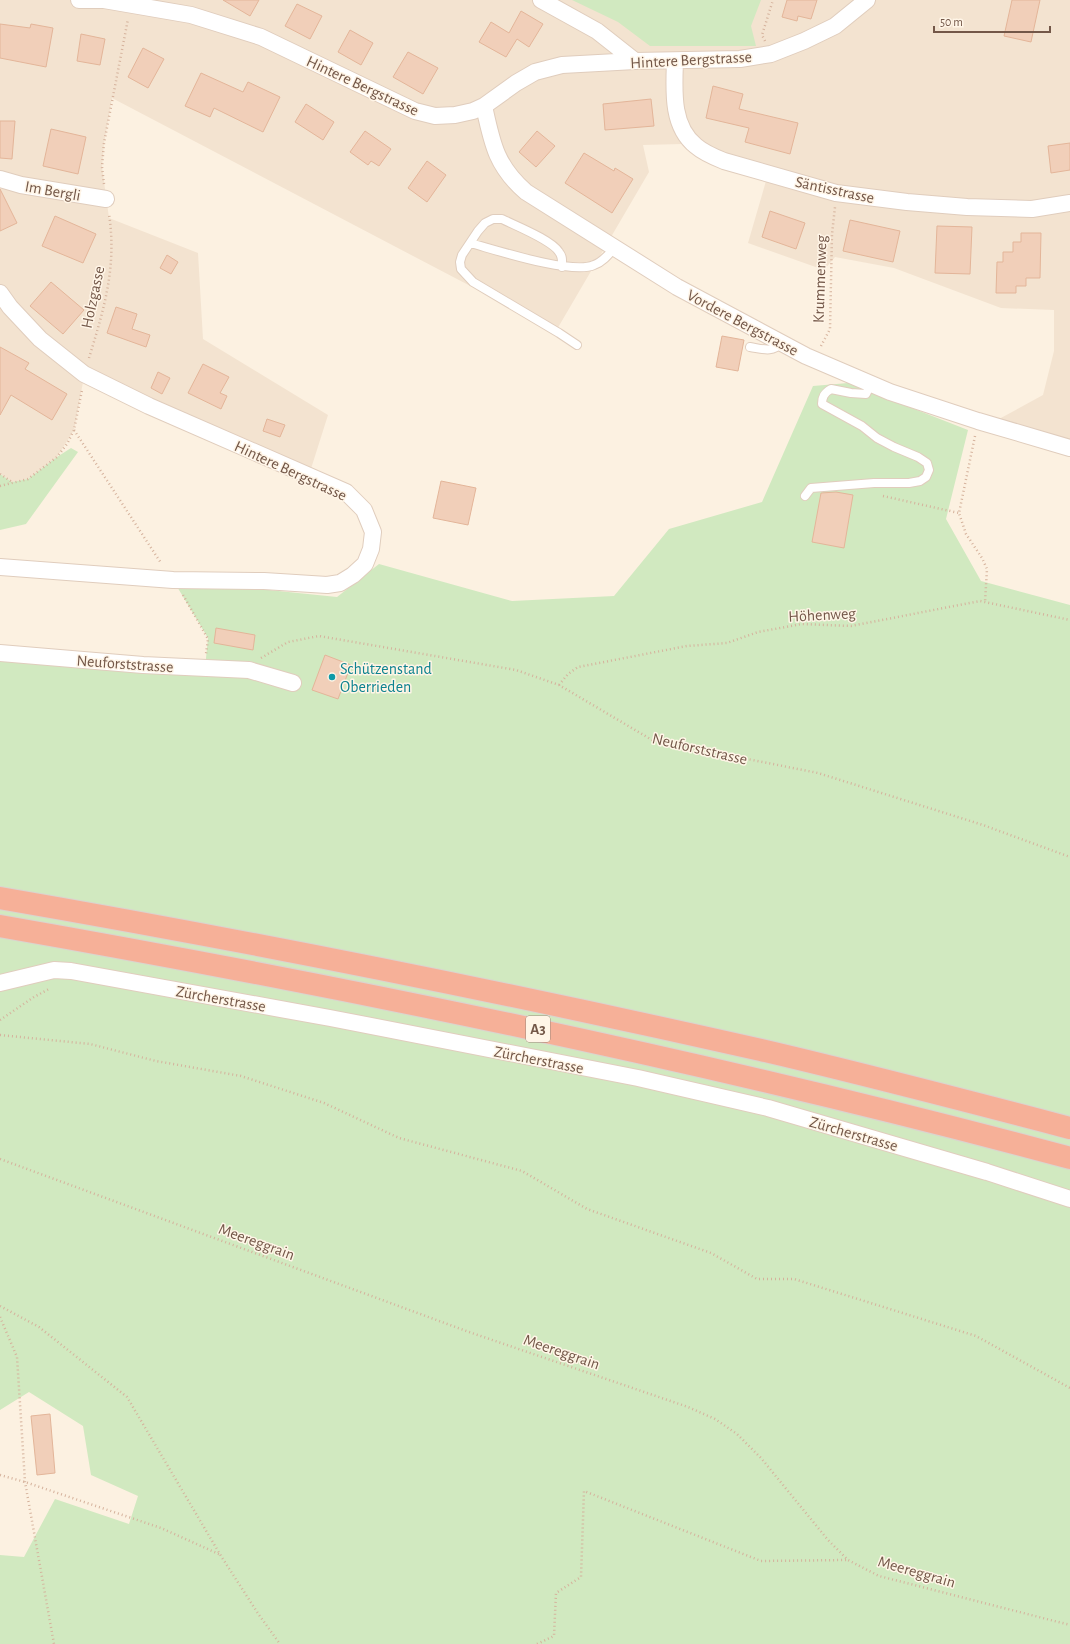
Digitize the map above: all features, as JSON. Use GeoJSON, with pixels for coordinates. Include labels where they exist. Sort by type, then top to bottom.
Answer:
{"type":"FeatureCollection","features":[{"type":"Feature","properties":{"kind":"highway","name":"A3"},"geometry":{"type":"LineString","coordinates":[[0,898],[271,947],[582,1010],[763,1051],[1070,1128]]}},
{"type":"Feature","properties":{"kind":"highway","name":"A3"},"geometry":{"type":"LineString","coordinates":[[0,926],[282,977],[582,1039],[909,1116],[1070,1158]]}},
{"type":"Feature","properties":{"kind":"street","name":"Hintere Bergstrasse"},"geometry":{"type":"LineString","coordinates":[[79,0],[104,0],[131,6],[191,15],[261,36],[415,111],[435,116],[455,115],[484,106],[516,83],[536,72],[562,65],[636,61],[740,59],[771,54],[804,41],[835,26],[867,0]]}},
{"type":"Feature","properties":{"kind":"street"},"geometry":{"type":"LineString","coordinates":[[541,0],[597,31],[636,61]]}},
{"type":"Feature","properties":{"kind":"street","name":"Säntisstrasse"},"geometry":{"type":"LineString","coordinates":[[675,61],[673,87],[676,109],[683,130],[695,145],[706,153],[724,161],[836,193],[907,202],[967,207],[1032,209],[1070,203]]}},
{"type":"Feature","properties":{"kind":"street","name":"Vordere Bergstrasse"},"geometry":{"type":"LineString","coordinates":[[484,106],[494,149],[502,166],[513,181],[526,192],[677,287],[806,356],[871,384],[978,422],[1070,448]]}},
{"type":"Feature","properties":{"kind":"street","name":"Im Bergli"},"geometry":{"type":"LineString","coordinates":[[0,179],[21,185],[106,199]]}},
{"type":"Feature","properties":{"kind":"street","name":"Hintere Bergstrasse"},"geometry":{"type":"LineString","coordinates":[[0,293],[10,307],[40,339],[84,374],[149,406],[346,492],[364,510],[373,532],[371,549],[365,564],[353,575],[340,583],[327,585],[264,581],[173,580],[0,567]]}},
{"type":"Feature","properties":{"kind":"street","name":"Neuforststrasse"},"geometry":{"type":"LineString","coordinates":[[0,653],[143,665],[249,670],[292,683]]}},
{"type":"Feature","properties":{"kind":"street","name":"Zürcherstrasse"},"geometry":{"type":"LineString","coordinates":[[0,983],[54,970],[71,971],[330,1018],[638,1078],[768,1108],[987,1172],[1070,1199]]}},
{"type":"Feature","properties":{"kind":"lane"},"geometry":{"type":"LineString","coordinates":[[562,267],[562,258],[559,251],[551,243],[502,219],[493,219],[486,223],[470,243],[462,255],[460,262],[466,276],[473,282],[577,345]]}},
{"type":"Feature","properties":{"kind":"lane"},"geometry":{"type":"LineString","coordinates":[[470,243],[562,267],[579,268],[593,266],[605,259],[615,247]]}},
{"type":"Feature","properties":{"kind":"lane"},"geometry":{"type":"LineString","coordinates":[[750,348],[771,350],[776,349],[781,343]]}},
{"type":"Feature","properties":{"kind":"lane"},"geometry":{"type":"LineString","coordinates":[[805,496],[811,488],[874,483],[909,483],[920,481],[926,477],[929,470],[927,463],[877,438],[862,426],[822,404],[822,397],[831,389],[866,394],[871,384]]}},
{"type":"Feature","properties":{"kind":"path"},"geometry":{"type":"LineString","coordinates":[[771,54],[762,35],[773,0]]}},
{"type":"Feature","properties":{"kind":"path","name":"Holzgasse"},"geometry":{"type":"LineString","coordinates":[[0,486],[28,479],[57,457],[67,444],[74,430],[84,374],[106,304],[112,268],[109,218],[102,167],[104,143],[131,6]]}},
{"type":"Feature","properties":{"kind":"path","name":"Krummenweg"},"geometry":{"type":"LineString","coordinates":[[806,356],[822,345],[830,329],[832,234],[836,193]]}},
{"type":"Feature","properties":{"kind":"path"},"geometry":{"type":"LineString","coordinates":[[978,422],[959,512],[966,534],[982,558],[987,570],[985,602]]}},
{"type":"Feature","properties":{"kind":"path"},"geometry":{"type":"LineString","coordinates":[[74,430],[173,580],[208,638]]}},
{"type":"Feature","properties":{"kind":"path"},"geometry":{"type":"LineString","coordinates":[[0,474],[12,482]]}},
{"type":"Feature","properties":{"kind":"path"},"geometry":{"type":"LineString","coordinates":[[881,495],[959,512]]}},
{"type":"Feature","properties":{"kind":"path","name":"Höhenweg"},"geometry":{"type":"LineString","coordinates":[[559,685],[568,674],[578,667],[687,646],[727,643],[758,632],[802,624],[851,626],[980,601],[1070,620]]}},
{"type":"Feature","properties":{"kind":"path","name":"Neuforststrasse"},"geometry":{"type":"LineString","coordinates":[[249,670],[263,657],[288,642],[319,636],[516,670],[559,685],[652,740],[818,773],[983,825],[1070,857]]}},
{"type":"Feature","properties":{"kind":"path"},"geometry":{"type":"LineString","coordinates":[[0,1020],[34,996],[58,983],[71,971]]}},
{"type":"Feature","properties":{"kind":"path"},"geometry":{"type":"LineString","coordinates":[[0,1036],[90,1044],[156,1061],[241,1076],[317,1100],[399,1138],[522,1171],[587,1209],[711,1253],[757,1279],[794,1279],[976,1336],[1070,1388]]}},
{"type":"Feature","properties":{"kind":"path","name":"Meereggrain"},"geometry":{"type":"LineString","coordinates":[[0,1159],[406,1309],[537,1356],[688,1407],[715,1419],[737,1434],[761,1458],[828,1540],[848,1560],[880,1576],[1070,1625]]}},
{"type":"Feature","properties":{"kind":"path"},"geometry":{"type":"LineString","coordinates":[[0,1306],[39,1327],[127,1397],[221,1556],[259,1615],[280,1644]]}},
{"type":"Feature","properties":{"kind":"path"},"geometry":{"type":"LineString","coordinates":[[0,1317],[17,1357],[26,1482],[54,1644]]}},
{"type":"Feature","properties":{"kind":"path"},"geometry":{"type":"LineString","coordinates":[[0,1475],[26,1482],[161,1528],[221,1556]]}},
{"type":"Feature","properties":{"kind":"path"},"geometry":{"type":"LineString","coordinates":[[537,1644],[554,1636],[556,1593],[581,1577],[584,1491],[761,1561],[848,1560]]}},
{"type":"Feature","properties":{"kind":"shaded area"},"geometry":{"type":"Polygon","coordinates":[[[0,0],[1070,0],[1070,440],[999,419],[1043,395],[1054,351],[1054,310],[1001,308],[894,268],[835,257],[824,270],[748,243],[766,181],[705,161],[682,144],[643,145],[649,172],[556,331],[112,98],[104,143],[102,167],[109,218],[198,253],[203,339],[328,415],[309,475],[83,382],[74,430],[57,457],[28,479],[12,482],[0,474],[0,0]]]}},
{"type":"Feature","properties":{"kind":"green space"},"geometry":{"type":"Polygon","coordinates":[[[572,0],[761,0],[751,26],[756,46],[650,46],[618,22],[572,0]]]}},
{"type":"Feature","properties":{"kind":"green space"},"geometry":{"type":"Polygon","coordinates":[[[848,383],[968,430],[946,519],[981,581],[1070,605],[1070,1644],[0,1644],[0,1555],[24,1557],[55,1499],[129,1524],[138,1496],[91,1475],[83,1426],[29,1392],[0,1410],[0,653],[205,668],[208,638],[173,580],[337,597],[379,564],[512,601],[614,596],[669,529],[762,502],[813,386],[848,383]]]}},
{"type":"Feature","properties":{"kind":"green space"},"geometry":{"type":"Polygon","coordinates":[[[71,448],[78,452],[26,524],[0,530],[0,474],[12,482],[28,479],[71,448]]]}},
{"type":"Feature","properties":{"kind":"building"},"geometry":{"type":"Polygon","coordinates":[[[223,0],[259,0],[250,16],[223,0]]]}},
{"type":"Feature","properties":{"kind":"building"},"geometry":{"type":"Polygon","coordinates":[[[787,0],[817,0],[811,19],[798,16],[797,21],[782,17],[787,0]]]}},
{"type":"Feature","properties":{"kind":"building"},"geometry":{"type":"Polygon","coordinates":[[[1012,0],[1040,0],[1031,42],[1004,36],[1012,0]]]}},
{"type":"Feature","properties":{"kind":"building"},"geometry":{"type":"Polygon","coordinates":[[[297,4],[322,16],[310,39],[285,26],[297,4]]]}},
{"type":"Feature","properties":{"kind":"building"},"geometry":{"type":"Polygon","coordinates":[[[521,11],[543,24],[529,47],[517,39],[506,57],[479,42],[491,22],[509,33],[521,11]]]}},
{"type":"Feature","properties":{"kind":"building"},"geometry":{"type":"Polygon","coordinates":[[[0,24],[30,28],[31,24],[53,28],[46,67],[0,58],[0,24]]]}},
{"type":"Feature","properties":{"kind":"building"},"geometry":{"type":"Polygon","coordinates":[[[350,30],[373,43],[361,65],[338,52],[350,30]]]}},
{"type":"Feature","properties":{"kind":"building"},"geometry":{"type":"Polygon","coordinates":[[[81,34],[105,39],[100,65],[77,61],[81,34]]]}},
{"type":"Feature","properties":{"kind":"building"},"geometry":{"type":"Polygon","coordinates":[[[143,48],[164,59],[148,88],[128,77],[143,48]]]}},
{"type":"Feature","properties":{"kind":"building"},"geometry":{"type":"Polygon","coordinates":[[[408,52],[438,68],[423,94],[393,77],[408,52]]]}},
{"type":"Feature","properties":{"kind":"building"},"geometry":{"type":"Polygon","coordinates":[[[201,73],[243,92],[248,82],[280,97],[263,132],[214,108],[210,117],[185,106],[201,73]]]}},
{"type":"Feature","properties":{"kind":"building"},"geometry":{"type":"Polygon","coordinates":[[[713,86],[743,94],[739,109],[798,123],[790,154],[745,142],[749,128],[706,118],[713,86]]]}},
{"type":"Feature","properties":{"kind":"building"},"geometry":{"type":"Polygon","coordinates":[[[651,99],[654,126],[605,130],[603,104],[651,99]]]}},
{"type":"Feature","properties":{"kind":"building"},"geometry":{"type":"Polygon","coordinates":[[[306,104],[334,122],[323,140],[295,122],[306,104]]]}},
{"type":"Feature","properties":{"kind":"building"},"geometry":{"type":"Polygon","coordinates":[[[0,121],[15,121],[12,159],[0,158],[0,121]]]}},
{"type":"Feature","properties":{"kind":"building"},"geometry":{"type":"Polygon","coordinates":[[[51,129],[86,137],[78,174],[43,166],[51,129]]]}},
{"type":"Feature","properties":{"kind":"building"},"geometry":{"type":"Polygon","coordinates":[[[365,131],[391,149],[379,166],[371,161],[368,165],[350,152],[365,131]]]}},
{"type":"Feature","properties":{"kind":"building"},"geometry":{"type":"Polygon","coordinates":[[[537,131],[555,146],[536,167],[519,152],[537,131]]]}},
{"type":"Feature","properties":{"kind":"building"},"geometry":{"type":"Polygon","coordinates":[[[1070,143],[1070,170],[1051,173],[1048,146],[1070,143]]]}},
{"type":"Feature","properties":{"kind":"building"},"geometry":{"type":"Polygon","coordinates":[[[584,153],[614,171],[615,168],[633,179],[612,213],[565,183],[584,153]]]}},
{"type":"Feature","properties":{"kind":"building"},"geometry":{"type":"Polygon","coordinates":[[[427,161],[446,175],[427,202],[408,188],[427,161]]]}},
{"type":"Feature","properties":{"kind":"building"},"geometry":{"type":"Polygon","coordinates":[[[0,189],[17,223],[0,231],[0,189]]]}},
{"type":"Feature","properties":{"kind":"building"},"geometry":{"type":"Polygon","coordinates":[[[770,211],[805,223],[796,249],[762,237],[770,211]]]}},
{"type":"Feature","properties":{"kind":"building"},"geometry":{"type":"Polygon","coordinates":[[[55,216],[96,234],[83,263],[42,246],[55,216]]]}},
{"type":"Feature","properties":{"kind":"building"},"geometry":{"type":"Polygon","coordinates":[[[850,220],[900,231],[893,262],[843,251],[850,220]]]}},
{"type":"Feature","properties":{"kind":"building"},"geometry":{"type":"Polygon","coordinates":[[[937,226],[972,227],[970,274],[935,273],[937,226]]]}},
{"type":"Feature","properties":{"kind":"building"},"geometry":{"type":"Polygon","coordinates":[[[1021,233],[1041,233],[1040,278],[1026,278],[1026,286],[1016,286],[1016,293],[996,293],[997,262],[1003,262],[1003,252],[1013,252],[1013,242],[1021,242],[1021,233]]]}},
{"type":"Feature","properties":{"kind":"building"},"geometry":{"type":"Polygon","coordinates":[[[167,255],[178,262],[171,274],[160,268],[167,255]]]}},
{"type":"Feature","properties":{"kind":"building"},"geometry":{"type":"Polygon","coordinates":[[[51,282],[84,310],[63,334],[30,306],[51,282]]]}},
{"type":"Feature","properties":{"kind":"building"},"geometry":{"type":"Polygon","coordinates":[[[116,307],[137,314],[132,329],[150,335],[146,347],[107,333],[116,307]]]}},
{"type":"Feature","properties":{"kind":"building"},"geometry":{"type":"Polygon","coordinates":[[[722,336],[744,340],[738,371],[716,367],[722,336]]]}},
{"type":"Feature","properties":{"kind":"building"},"geometry":{"type":"Polygon","coordinates":[[[0,347],[29,363],[25,369],[67,394],[52,420],[11,395],[0,415],[0,347]]]}},
{"type":"Feature","properties":{"kind":"building"},"geometry":{"type":"Polygon","coordinates":[[[203,364],[229,377],[220,393],[227,396],[221,409],[188,393],[203,364]]]}},
{"type":"Feature","properties":{"kind":"building"},"geometry":{"type":"Polygon","coordinates":[[[158,372],[170,378],[162,394],[151,388],[158,372]]]}},
{"type":"Feature","properties":{"kind":"building"},"geometry":{"type":"Polygon","coordinates":[[[267,419],[285,425],[280,437],[263,431],[267,419]]]}},
{"type":"Feature","properties":{"kind":"building"},"geometry":{"type":"Polygon","coordinates":[[[441,481],[476,488],[468,525],[433,518],[441,481]]]}},
{"type":"Feature","properties":{"kind":"building"},"geometry":{"type":"Polygon","coordinates":[[[836,492],[853,495],[844,548],[812,542],[821,493],[836,492]]]}},
{"type":"Feature","properties":{"kind":"building"},"geometry":{"type":"Polygon","coordinates":[[[216,628],[255,635],[253,650],[214,643],[216,628]]]}},
{"type":"Feature","properties":{"kind":"building","name":"Schützenstand Oberrieden"},"geometry":{"type":"Polygon","coordinates":[[[325,655],[351,665],[338,699],[312,690],[325,655]]]}},
{"type":"Feature","properties":{"kind":"building"},"geometry":{"type":"Polygon","coordinates":[[[50,1414],[55,1473],[37,1475],[31,1416],[50,1414]]]}},
{"type":"Feature","properties":{"kind":"place","name":"Schützenstand Oberrieden"},"geometry":{"type":"Point","coordinates":[332,677]}}]}
